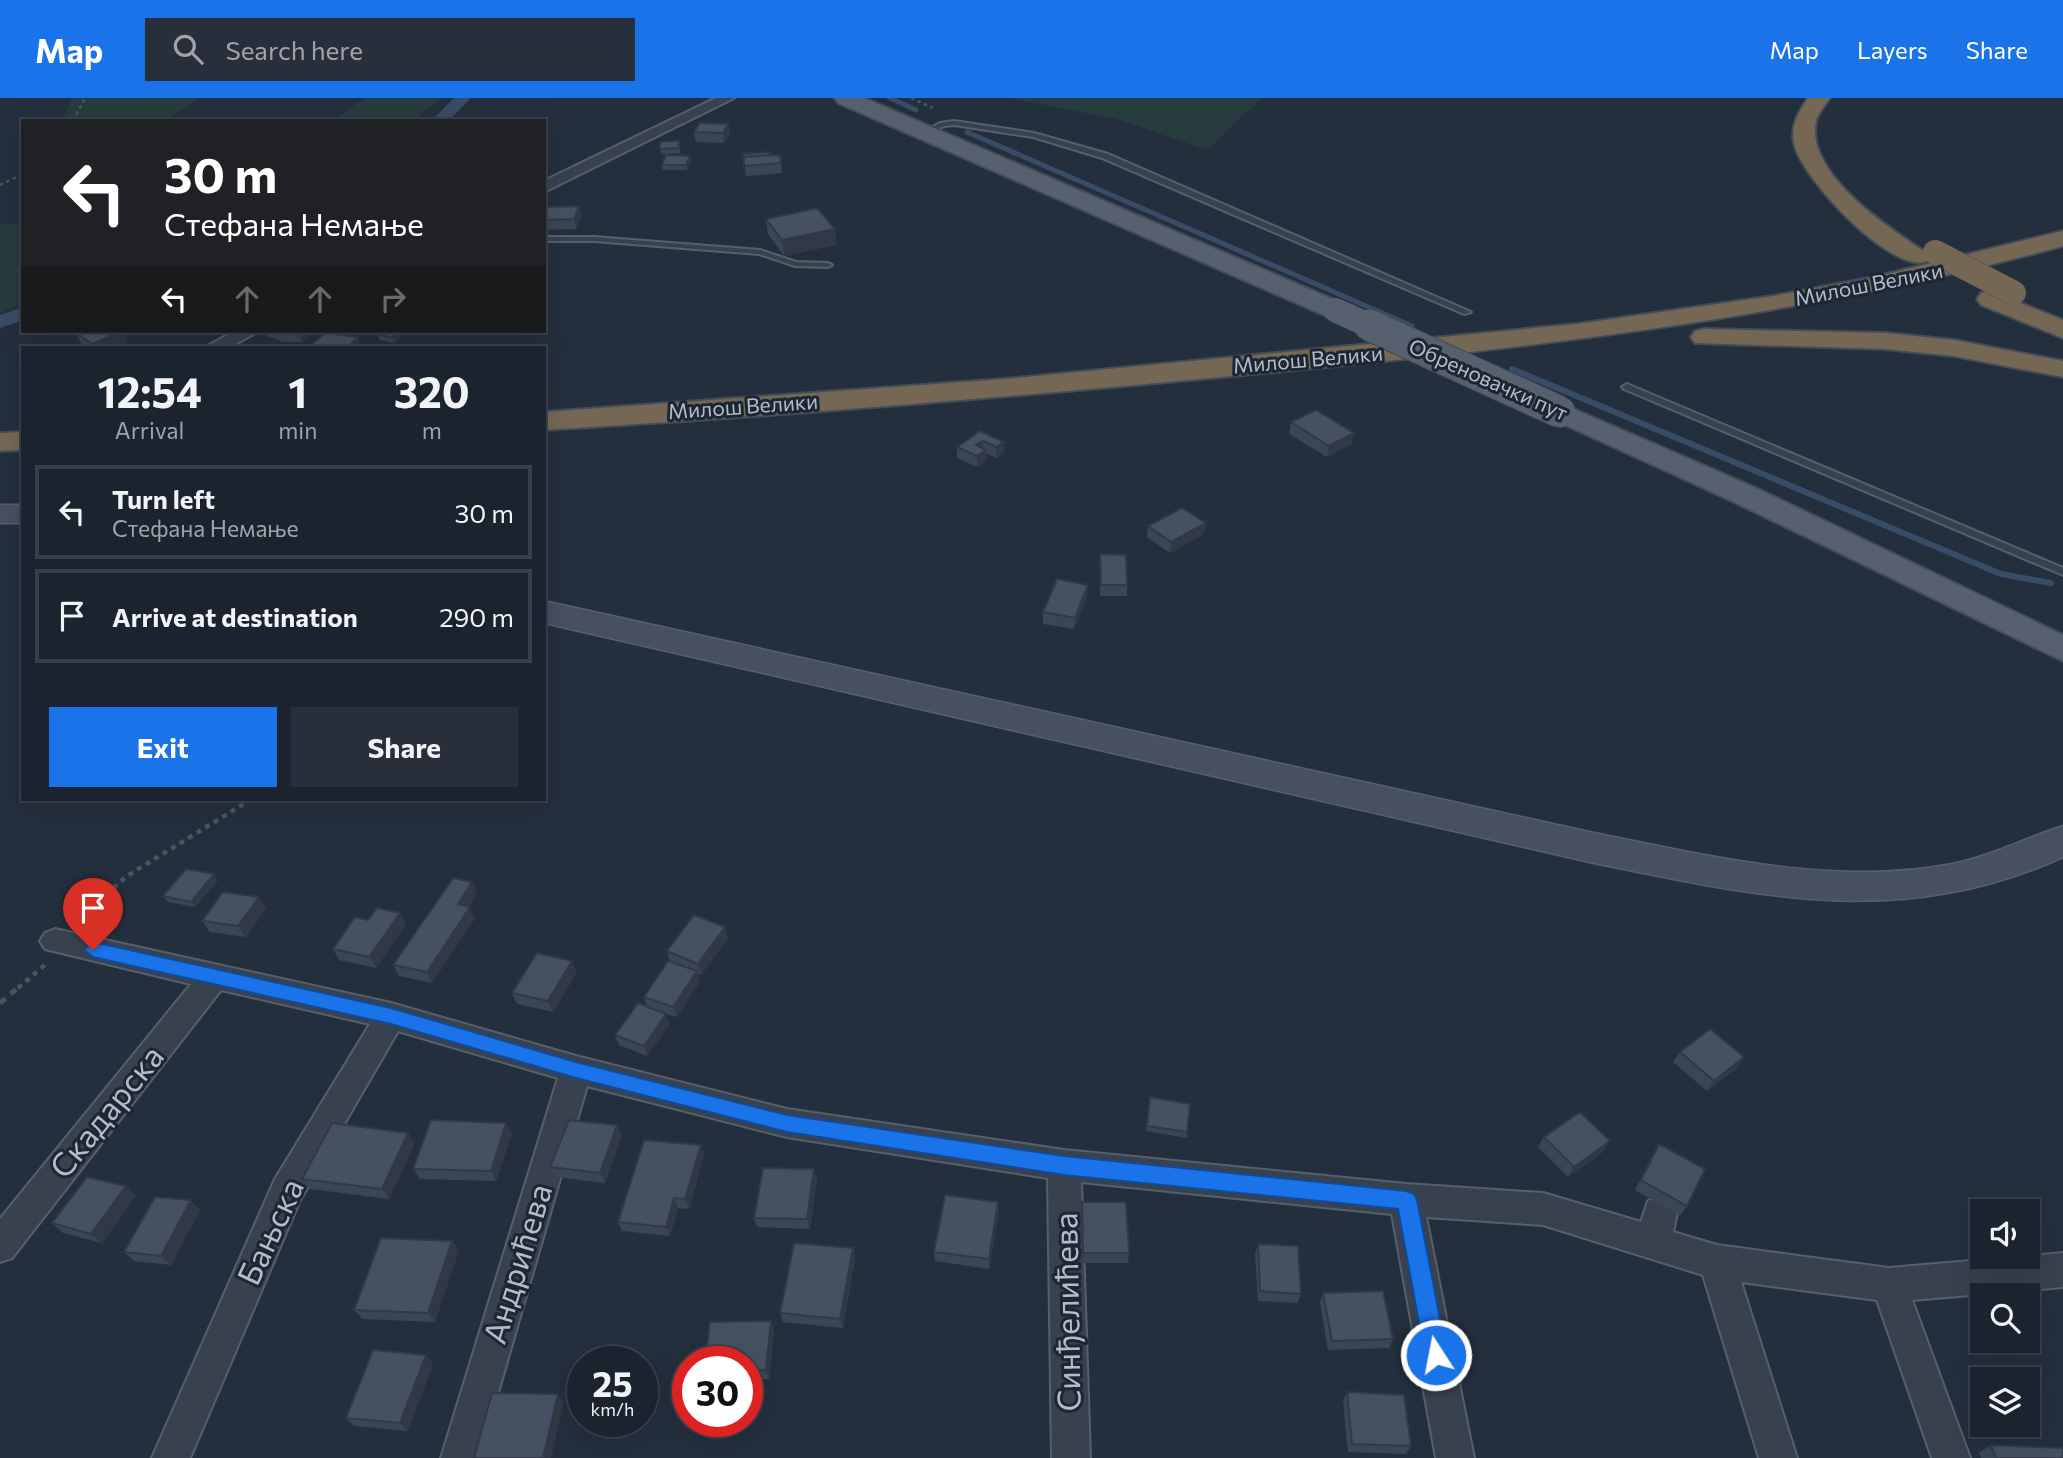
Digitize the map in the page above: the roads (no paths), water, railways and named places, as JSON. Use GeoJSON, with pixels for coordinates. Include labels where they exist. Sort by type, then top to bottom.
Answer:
{"type":"FeatureCollection","features":[{"type":"Feature","properties":{"kind":"highway"},"geometry":{"type":"LineString","coordinates":[[1829,126],[1829,102],[1808,111],[1803,137],[1814,166],[1857,214],[2063,330]]}},
{"type":"Feature","properties":{"kind":"highway"},"geometry":{"type":"LineString","coordinates":[[1831,152],[1843,172],[1868,201],[1906,233],[1925,254]]}},
{"type":"Feature","properties":{"kind":"highway","name":"Милош Велики"},"geometry":{"type":"LineString","coordinates":[[546,421],[966,391],[1559,337],[1839,292],[1951,268],[2063,238]]}},
{"type":"Feature","properties":{"kind":"highway","name":"Милош Велики"},"geometry":{"type":"LineString","coordinates":[[546,440],[770,426],[1254,387],[1705,337],[1989,281],[2063,259]]}},
{"type":"Feature","properties":{"kind":"highway"},"geometry":{"type":"LineString","coordinates":[[2002,296],[2063,314]]}},
{"type":"Feature","properties":{"kind":"highway"},"geometry":{"type":"LineString","coordinates":[[1705,337],[1885,341],[1954,348],[2063,369]]}},
{"type":"Feature","properties":{"kind":"highway"},"geometry":{"type":"LineString","coordinates":[[0,442],[21,441]]}},
{"type":"Feature","properties":{"kind":"highway"},"geometry":{"type":"LineString","coordinates":[[0,463],[21,463]]}},
{"type":"Feature","properties":{"kind":"main road","name":"Обреновачки пут"},"geometry":{"type":"LineString","coordinates":[[846,98],[1335,310],[1745,495],[2011,621],[2063,649]]}},
{"type":"Feature","properties":{"kind":"main road"},"geometry":{"type":"LineString","coordinates":[[0,514],[21,514]]}},
{"type":"Feature","properties":{"kind":"main road"},"geometry":{"type":"LineString","coordinates":[[546,612],[1594,848],[1759,880],[1847,886],[1939,880],[2025,859],[2063,841]]}},
{"type":"Feature","properties":{"kind":"main road","name":"Обреновачки пут"},"geometry":{"type":"LineString","coordinates":[[2011,621],[2063,638]]}},
{"type":"Feature","properties":{"kind":"street"},"geometry":{"type":"LineString","coordinates":[[546,186],[727,98]]}},
{"type":"Feature","properties":{"kind":"street"},"geometry":{"type":"LineString","coordinates":[[217,346],[246,333]]}},
{"type":"Feature","properties":{"kind":"street"},"geometry":{"type":"LineString","coordinates":[[62,942],[391,1016],[576,1070],[787,1124],[1064,1166],[1406,1200],[1543,1209],[1656,1228],[1717,1262],[1889,1285],[2063,1270]]}},
{"type":"Feature","properties":{"kind":"street","name":"Скадарска"},"geometry":{"type":"LineString","coordinates":[[0,1246],[213,978]]}},
{"type":"Feature","properties":{"kind":"street","name":"Бањска"},"geometry":{"type":"LineString","coordinates":[[171,1458],[287,1191],[391,1016]]}},
{"type":"Feature","properties":{"kind":"street","name":"Андрићева"},"geometry":{"type":"LineString","coordinates":[[460,1458],[576,1070]]}},
{"type":"Feature","properties":{"kind":"street","name":"Синђелићева"},"geometry":{"type":"LineString","coordinates":[[1064,1166],[1071,1458]]}},
{"type":"Feature","properties":{"kind":"street"},"geometry":{"type":"LineString","coordinates":[[1406,1200],[1455,1458]]}},
{"type":"Feature","properties":{"kind":"street"},"geometry":{"type":"LineString","coordinates":[[1717,1262],[1777,1458]]}},
{"type":"Feature","properties":{"kind":"street"},"geometry":{"type":"LineString","coordinates":[[1889,1285],[1951,1458]]}},
{"type":"Feature","properties":{"kind":"lane"},"geometry":{"type":"LineString","coordinates":[[925,133],[942,124],[954,123],[1034,135],[1079,146],[1166,180],[1467,312]]}},
{"type":"Feature","properties":{"kind":"lane"},"geometry":{"type":"LineString","coordinates":[[546,239],[594,239],[760,252],[796,264],[828,265]]}},
{"type":"Feature","properties":{"kind":"lane"},"geometry":{"type":"LineString","coordinates":[[1627,387],[2063,572]]}},
{"type":"Feature","properties":{"kind":"waterway"},"geometry":{"type":"LineString","coordinates":[[441,119],[463,98]]}},
{"type":"Feature","properties":{"kind":"waterway"},"geometry":{"type":"LineString","coordinates":[[890,98],[916,110]]}},
{"type":"Feature","properties":{"kind":"waterway"},"geometry":{"type":"LineString","coordinates":[[967,132],[1412,326]]}},
{"type":"Feature","properties":{"kind":"waterway"},"geometry":{"type":"LineString","coordinates":[[0,322],[21,314]]}},
{"type":"Feature","properties":{"kind":"waterway"},"geometry":{"type":"LineString","coordinates":[[1512,369],[2001,574],[2051,583]]}}]}
